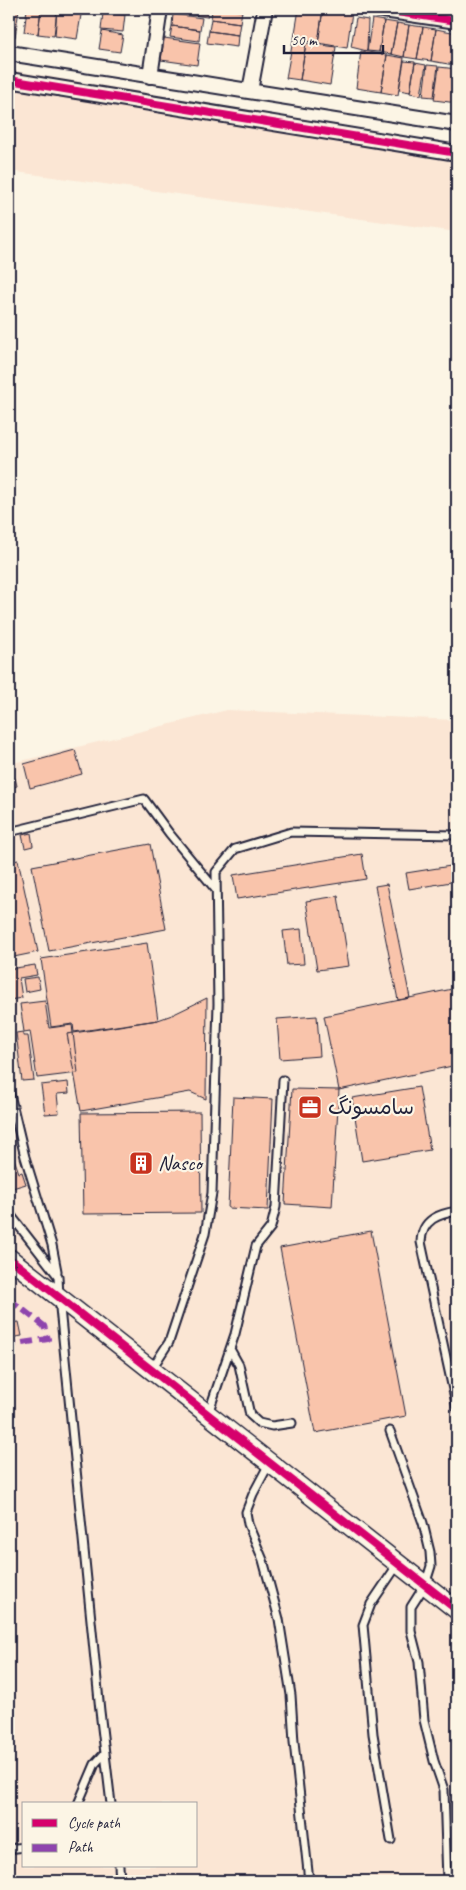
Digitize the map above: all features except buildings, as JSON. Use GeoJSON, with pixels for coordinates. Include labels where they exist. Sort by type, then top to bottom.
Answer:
{"type":"FeatureCollection","features":[{"type":"Feature","properties":{"kind":"street"},"geometry":{"type":"LineString","coordinates":[[150,76],[160,9]]}},
{"type":"Feature","properties":{"kind":"street"},"geometry":{"type":"LineString","coordinates":[[250,91],[265,9]]}},
{"type":"Feature","properties":{"kind":"street"},"geometry":{"type":"LineString","coordinates":[[377,9],[455,19]]}},
{"type":"Feature","properties":{"kind":"street"},"geometry":{"type":"LineString","coordinates":[[9,53],[457,124]]}},
{"type":"Feature","properties":{"kind":"street"},"geometry":{"type":"LineString","coordinates":[[9,80],[457,153]]}},
{"type":"Feature","properties":{"kind":"street"},"geometry":{"type":"LineString","coordinates":[[9,1258],[457,1610]]}},
{"type":"Feature","properties":{"kind":"lane"},"geometry":{"type":"LineString","coordinates":[[9,832],[144,799],[216,890]]}},
{"type":"Feature","properties":{"kind":"lane"},"geometry":{"type":"LineString","coordinates":[[151,1370],[169,1342],[205,1234],[212,1193],[218,1004],[216,872],[235,849],[291,832],[457,835]]}},
{"type":"Feature","properties":{"kind":"lane"},"geometry":{"type":"LineString","coordinates":[[208,1415],[235,1334],[256,1246],[270,1227],[276,1207],[283,1080]]}},
{"type":"Feature","properties":{"kind":"lane"},"geometry":{"type":"LineString","coordinates":[[9,1090],[25,1157],[52,1245],[58,1276],[111,1802]]}},
{"type":"Feature","properties":{"kind":"lane"},"geometry":{"type":"LineString","coordinates":[[457,1211],[439,1214],[430,1220],[424,1227],[421,1242],[457,1408]]}},
{"type":"Feature","properties":{"kind":"lane"},"geometry":{"type":"LineString","coordinates":[[9,1213],[58,1276]]}},
{"type":"Feature","properties":{"kind":"lane"},"geometry":{"type":"LineString","coordinates":[[230,1349],[239,1365],[250,1416],[259,1423],[272,1426],[292,1423]]}},
{"type":"Feature","properties":{"kind":"lane"},"geometry":{"type":"LineString","coordinates":[[390,1431],[423,1523],[430,1552],[431,1566],[425,1585],[411,1607],[411,1631],[419,1662],[424,1720],[434,1761],[444,1790],[446,1881]]}},
{"type":"Feature","properties":{"kind":"lane"},"geometry":{"type":"LineString","coordinates":[[270,1463],[253,1494],[246,1512],[248,1524],[263,1560],[279,1619],[291,1695],[294,1742],[310,1881]]}},
{"type":"Feature","properties":{"kind":"lane"},"geometry":{"type":"LineString","coordinates":[[391,1840],[373,1734],[363,1625],[371,1604],[398,1564]]}},
{"type":"Feature","properties":{"kind":"lane"},"geometry":{"type":"LineString","coordinates":[[79,1802],[95,1764],[105,1753]]}},
{"type":"Feature","properties":{"kind":"lane"},"geometry":{"type":"LineString","coordinates":[[9,1849],[22,1847]]}},
{"type":"Feature","properties":{"kind":"lane"},"geometry":{"type":"LineString","coordinates":[[119,1868],[120,1881]]}},
{"type":"Feature","properties":{"kind":"shaded area"},"geometry":{"type":"Polygon","coordinates":[[[9,70],[457,145],[457,232],[9,171],[9,70]]]}},
{"type":"Feature","properties":{"kind":"shaded area"},"geometry":{"type":"Polygon","coordinates":[[[227,710],[457,720],[457,1881],[9,1881],[9,764],[227,710]]]}},
{"type":"Feature","properties":{"kind":"marked path"},"geometry":{"type":"LineString","coordinates":[[9,1299],[44,1326],[48,1339],[9,1345]]}},
{"type":"Feature","properties":{"kind":"cycle path"},"geometry":{"type":"LineString","coordinates":[[377,9],[457,21]]}},
{"type":"Feature","properties":{"kind":"cycle path"},"geometry":{"type":"LineString","coordinates":[[9,80],[457,153]]}},
{"type":"Feature","properties":{"kind":"cycle path"},"geometry":{"type":"LineString","coordinates":[[9,1258],[457,1610]]}},
{"type":"Feature","properties":{"kind":"place","name":"سامسونگ"},"geometry":{"type":"Point","coordinates":[310,1107]}},
{"type":"Feature","properties":{"kind":"place","name":"Nasco"},"geometry":{"type":"Point","coordinates":[141,1163]}}]}
